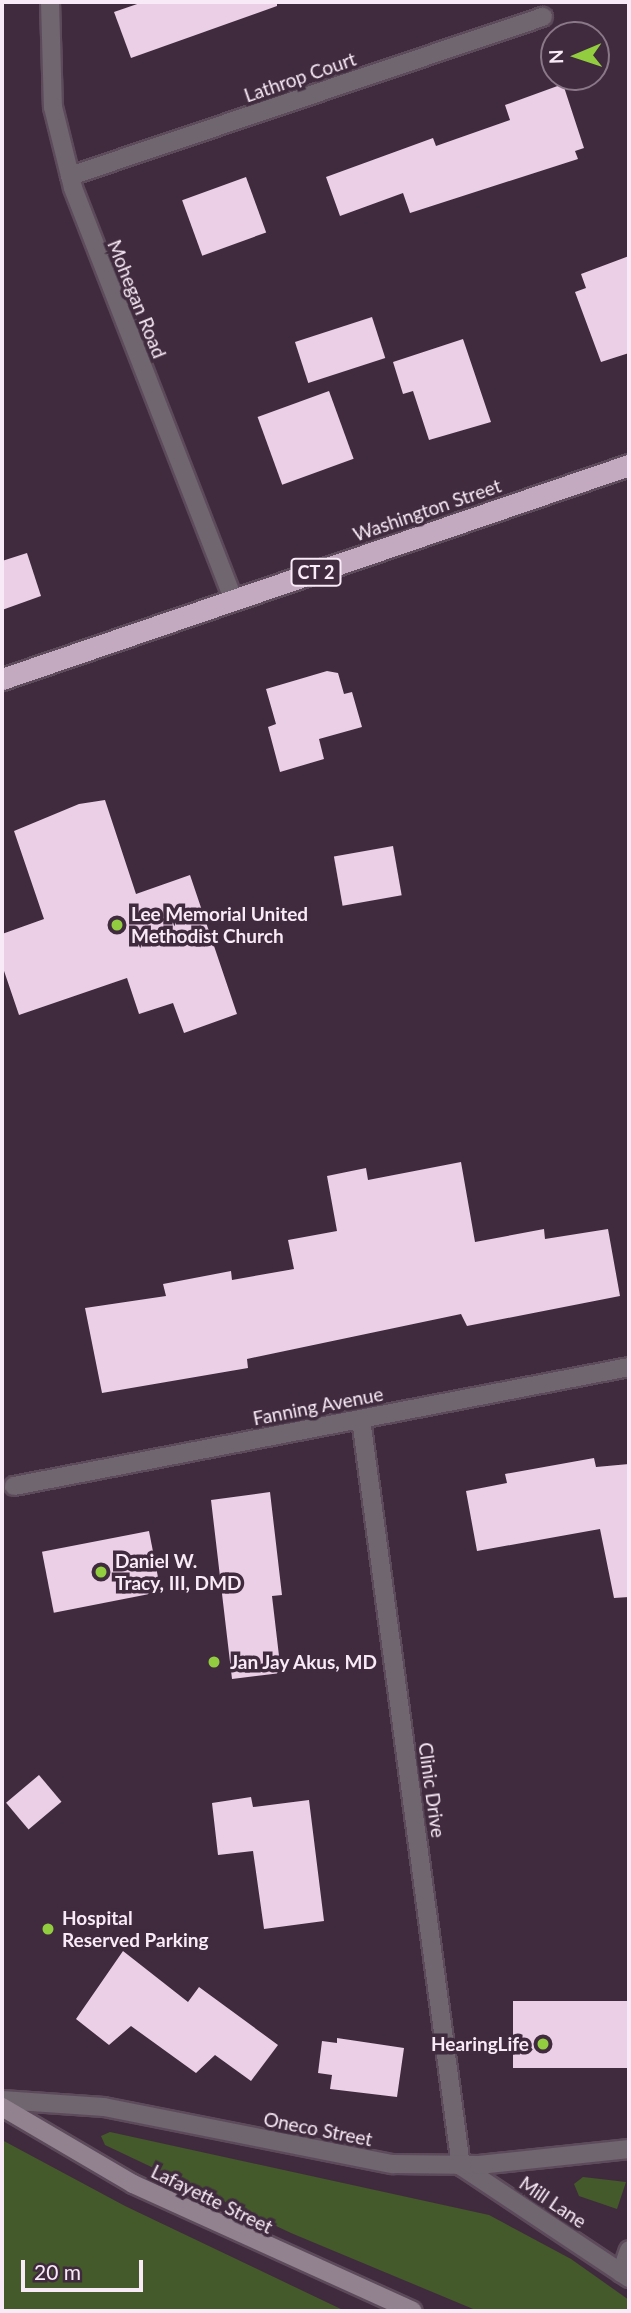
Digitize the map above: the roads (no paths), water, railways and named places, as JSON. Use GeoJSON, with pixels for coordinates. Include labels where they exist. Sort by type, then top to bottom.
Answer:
{"type":"FeatureCollection","features":[{"type":"Feature","properties":{"kind":"highway","name":"Washington Street"},"geometry":{"type":"LineString","coordinates":[[2,679],[629,465]]}},
{"type":"Feature","properties":{"kind":"street","name":"Mohegan Road"},"geometry":{"type":"LineString","coordinates":[[50,2],[49,68],[70,176],[234,600]]}},
{"type":"Feature","properties":{"kind":"street","name":"Lathrop Court"},"geometry":{"type":"LineString","coordinates":[[70,176],[543,17]]}},
{"type":"Feature","properties":{"kind":"street","name":"Fanning Avenue"},"geometry":{"type":"LineString","coordinates":[[14,1486],[629,1367]]}},
{"type":"Feature","properties":{"kind":"street","name":"Clinic Drive"},"geometry":{"type":"LineString","coordinates":[[361,1419],[461,2166]]}},
{"type":"Feature","properties":{"kind":"street","name":"Oneco Street"},"geometry":{"type":"LineString","coordinates":[[2,2100],[95,2105],[361,2160],[461,2166],[629,2149]]}},
{"type":"Feature","properties":{"kind":"street","name":"Lafayette Street"},"geometry":{"type":"LineString","coordinates":[[2,2107],[142,2188],[413,2311]]}},
{"type":"Feature","properties":{"kind":"street","name":"Mill Lane"},"geometry":{"type":"LineString","coordinates":[[461,2166],[625,2275],[629,2250]]}},
{"type":"Feature","properties":{"kind":"place","name":"Lee Memorial United Methodist Church"},"geometry":{"type":"Point","coordinates":[117,925]}},
{"type":"Feature","properties":{"kind":"place","name":"Daniel W. Tracy, III, DMD"},"geometry":{"type":"Point","coordinates":[101,1572]}},
{"type":"Feature","properties":{"kind":"place","name":"Jan Jay Akus, MD"},"geometry":{"type":"Point","coordinates":[214,1662]}},
{"type":"Feature","properties":{"kind":"place","name":"Hospital Reserved Parking"},"geometry":{"type":"Point","coordinates":[48,1929]}},
{"type":"Feature","properties":{"kind":"place","name":"HearingLife"},"geometry":{"type":"Point","coordinates":[543,2044]}}]}
